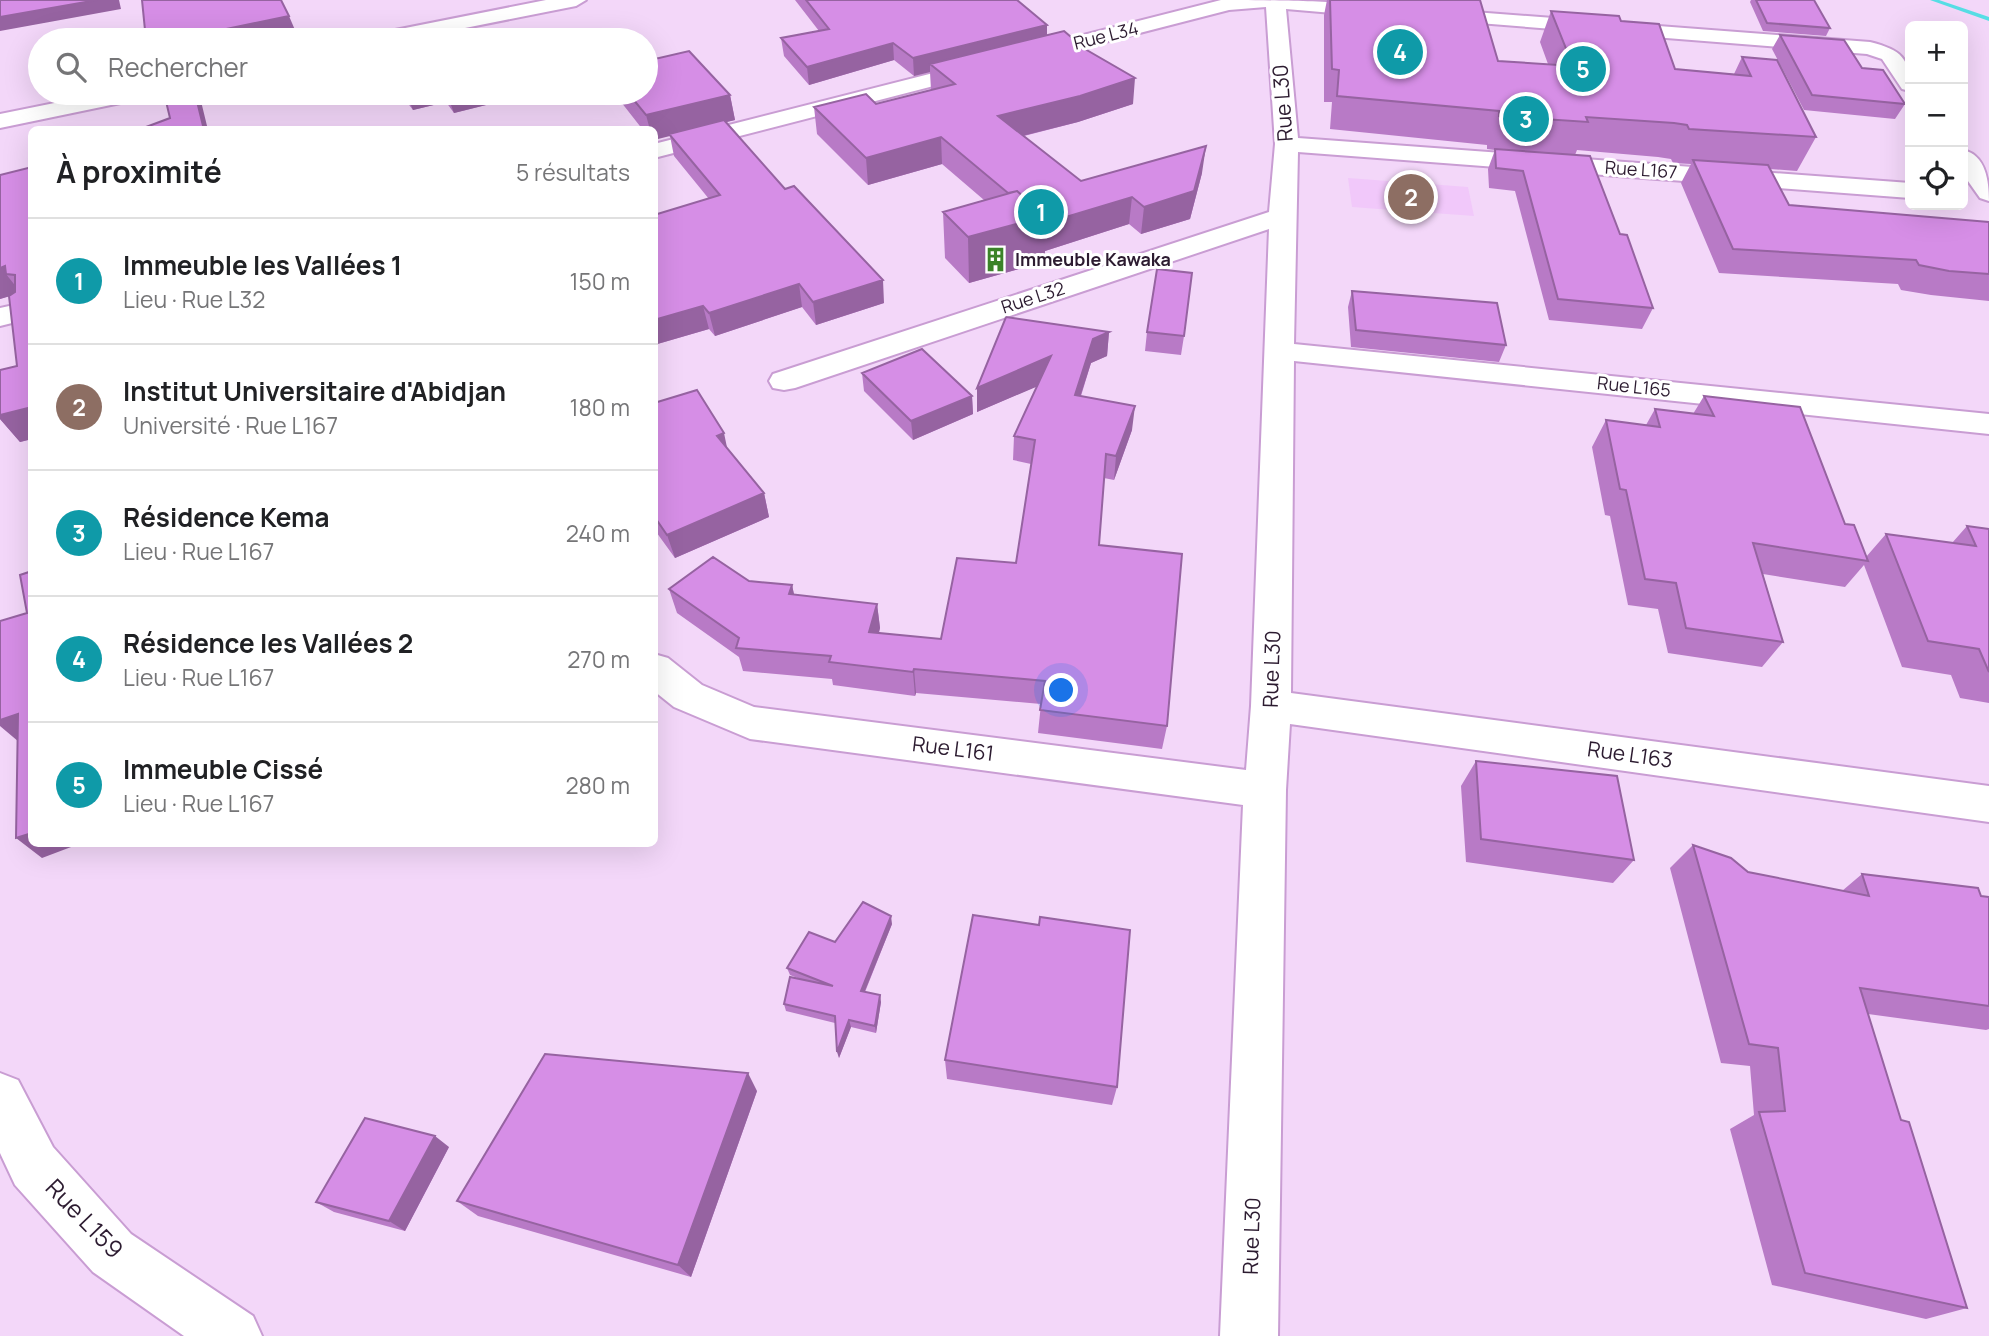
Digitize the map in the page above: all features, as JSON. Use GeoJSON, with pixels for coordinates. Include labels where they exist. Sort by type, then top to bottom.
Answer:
{"type":"FeatureCollection","features":[{"type":"Feature","properties":{"kind":"street"},"geometry":{"type":"LineString","coordinates":[[435,28],[576,0]]}},
{"type":"Feature","properties":{"kind":"street","name":"Rue L34"},"geometry":{"type":"LineString","coordinates":[[658,150],[1229,4],[1262,1],[1870,48],[1890,55],[1905,77]]}},
{"type":"Feature","properties":{"kind":"street","name":"Rue L30"},"geometry":{"type":"LineString","coordinates":[[1249,1336],[1265,790],[1271,706],[1282,216],[1287,144],[1275,1]]}},
{"type":"Feature","properties":{"kind":"street"},"geometry":{"type":"LineString","coordinates":[[0,121],[77,105]]}},
{"type":"Feature","properties":{"kind":"street","name":"Rue L167"},"geometry":{"type":"LineString","coordinates":[[1287,144],[1905,190]]}},
{"type":"Feature","properties":{"kind":"street"},"geometry":{"type":"LineString","coordinates":[[1968,164],[1989,195]]}},
{"type":"Feature","properties":{"kind":"street"},"geometry":{"type":"LineString","coordinates":[[1968,194],[1989,195]]}},
{"type":"Feature","properties":{"kind":"street","name":"Rue L32"},"geometry":{"type":"LineString","coordinates":[[785,381],[1282,216]]}},
{"type":"Feature","properties":{"kind":"street"},"geometry":{"type":"LineString","coordinates":[[0,317],[28,310]]}},
{"type":"Feature","properties":{"kind":"street","name":"Rue L165"},"geometry":{"type":"LineString","coordinates":[[1280,351],[1989,424]]}},
{"type":"Feature","properties":{"kind":"street","name":"Rue L161"},"geometry":{"type":"LineString","coordinates":[[658,672],[688,696],[750,723],[1265,790]]}},
{"type":"Feature","properties":{"kind":"street","name":"Rue L163"},"geometry":{"type":"LineString","coordinates":[[1271,706],[1989,804]]}},
{"type":"Feature","properties":{"kind":"street","name":"Rue L159"},"geometry":{"type":"LineString","coordinates":[[0,1098],[34,1166],[112,1253],[233,1336]]}},
{"type":"Feature","properties":{"kind":"shaded area"},"geometry":{"type":"Polygon","coordinates":[[[1348,178],[1468,187],[1474,216],[1352,207],[1348,178]]]}},
{"type":"Feature","properties":{"kind":"building"},"geometry":{"type":"Polygon","coordinates":[[[0,0],[97,0],[0,17],[0,0]]]}},
{"type":"Feature","properties":{"kind":"building"},"geometry":{"type":"Polygon","coordinates":[[[142,0],[281,0],[289,16],[231,28],[145,28],[142,0]]]}},
{"type":"Feature","properties":{"kind":"building"},"geometry":{"type":"Polygon","coordinates":[[[806,0],[1017,0],[1047,25],[913,58],[893,43],[807,67],[781,38],[829,29],[806,0]]]}},
{"type":"Feature","properties":{"kind":"building"},"geometry":{"type":"Polygon","coordinates":[[[1330,0],[1480,0],[1498,61],[1573,66],[1551,11],[1619,16],[1621,21],[1659,24],[1675,69],[1751,76],[1742,57],[1777,60],[1816,137],[1689,129],[1687,125],[1674,123],[1586,117],[1588,122],[1499,116],[1499,111],[1337,96],[1339,70],[1332,69],[1330,0]]]}},
{"type":"Feature","properties":{"kind":"building"},"geometry":{"type":"Polygon","coordinates":[[[1756,0],[1814,0],[1830,28],[1767,23],[1756,0]]]}},
{"type":"Feature","properties":{"kind":"building"},"geometry":{"type":"Polygon","coordinates":[[[1064,31],[1085,49],[1135,78],[1080,96],[998,116],[1081,181],[1206,146],[1194,191],[1144,207],[1132,197],[1046,223],[1046,216],[1017,191],[1008,193],[941,137],[866,158],[814,107],[866,94],[876,104],[955,84],[930,64],[1064,31]]]}},
{"type":"Feature","properties":{"kind":"building"},"geometry":{"type":"Polygon","coordinates":[[[1780,35],[1844,40],[1862,68],[1883,70],[1905,104],[1812,95],[1780,35]]]}},
{"type":"Feature","properties":{"kind":"building"},"geometry":{"type":"Polygon","coordinates":[[[689,51],[730,95],[646,115],[638,105],[658,105],[658,58],[689,51]]]}},
{"type":"Feature","properties":{"kind":"building"},"geometry":{"type":"Polygon","coordinates":[[[167,105],[198,105],[203,126],[149,126],[170,118],[167,105]]]}},
{"type":"Feature","properties":{"kind":"building"},"geometry":{"type":"Polygon","coordinates":[[[724,120],[785,189],[794,186],[883,280],[813,302],[799,284],[709,313],[703,306],[658,319],[658,214],[720,195],[669,134],[724,120]]]}},
{"type":"Feature","properties":{"kind":"building"},"geometry":{"type":"Polygon","coordinates":[[[1495,149],[1590,156],[1620,234],[1627,235],[1653,308],[1558,299],[1523,171],[1496,168],[1495,149]]]}},
{"type":"Feature","properties":{"kind":"building"},"geometry":{"type":"Polygon","coordinates":[[[1693,160],[1768,165],[1789,205],[1989,222],[1989,274],[1949,271],[1919,265],[1916,260],[1733,249],[1693,160]]]}},
{"type":"Feature","properties":{"kind":"building"},"geometry":{"type":"Polygon","coordinates":[[[28,168],[28,408],[0,415],[0,370],[17,366],[9,296],[15,292],[15,275],[6,274],[5,266],[0,268],[0,175],[28,168]]]}},
{"type":"Feature","properties":{"kind":"building"},"geometry":{"type":"Polygon","coordinates":[[[1017,191],[1046,216],[968,237],[943,212],[1017,191]]]}},
{"type":"Feature","properties":{"kind":"building"},"geometry":{"type":"Polygon","coordinates":[[[1157,269],[1192,273],[1184,336],[1147,332],[1157,269]]]}},
{"type":"Feature","properties":{"kind":"building"},"geometry":{"type":"Polygon","coordinates":[[[1352,291],[1497,303],[1506,345],[1356,330],[1352,291]]]}},
{"type":"Feature","properties":{"kind":"building"},"geometry":{"type":"Polygon","coordinates":[[[1006,317],[1109,332],[1093,339],[1075,395],[1135,406],[1116,456],[1106,454],[1099,545],[1182,554],[1167,726],[1040,710],[1045,681],[914,669],[913,672],[829,662],[831,656],[736,648],[739,638],[669,589],[713,557],[749,581],[792,585],[789,594],[877,604],[869,632],[941,639],[957,558],[1016,563],[1035,440],[1014,436],[1051,356],[977,388],[1006,317]]]}},
{"type":"Feature","properties":{"kind":"building"},"geometry":{"type":"Polygon","coordinates":[[[922,349],[972,396],[911,421],[862,373],[922,349]]]}},
{"type":"Feature","properties":{"kind":"building"},"geometry":{"type":"Polygon","coordinates":[[[697,390],[724,433],[717,436],[764,493],[667,535],[658,522],[658,402],[697,390]]]}},
{"type":"Feature","properties":{"kind":"building"},"geometry":{"type":"Polygon","coordinates":[[[1704,396],[1800,407],[1845,524],[1854,525],[1868,561],[1753,543],[1783,642],[1686,628],[1676,583],[1645,579],[1626,490],[1620,489],[1606,420],[1660,427],[1655,409],[1714,416],[1704,396]]]}},
{"type":"Feature","properties":{"kind":"building"},"geometry":{"type":"Polygon","coordinates":[[[1967,526],[1989,529],[1989,672],[1979,649],[1928,641],[1886,534],[1976,546],[1967,526]]]}},
{"type":"Feature","properties":{"kind":"building"},"geometry":{"type":"Polygon","coordinates":[[[28,572],[28,834],[16,838],[18,714],[0,720],[0,621],[27,613],[20,575],[28,572]]]}},
{"type":"Feature","properties":{"kind":"building"},"geometry":{"type":"Polygon","coordinates":[[[1476,761],[1617,776],[1634,860],[1481,839],[1476,761]]]}},
{"type":"Feature","properties":{"kind":"building"},"geometry":{"type":"Polygon","coordinates":[[[1693,845],[1731,858],[1748,872],[1869,896],[1862,874],[1978,888],[1981,896],[1989,897],[1989,1006],[1860,988],[1901,1120],[1909,1122],[1967,1308],[1805,1273],[1759,1112],[1785,1111],[1778,1048],[1749,1044],[1693,845]]]}},
{"type":"Feature","properties":{"kind":"building"},"geometry":{"type":"Polygon","coordinates":[[[863,902],[891,916],[861,991],[880,995],[875,1026],[849,1020],[837,1052],[835,1016],[784,1004],[790,977],[833,986],[787,968],[809,932],[835,942],[863,902]]]}},
{"type":"Feature","properties":{"kind":"building"},"geometry":{"type":"Polygon","coordinates":[[[973,915],[1039,925],[1040,917],[1130,930],[1117,1087],[945,1060],[973,915]]]}},
{"type":"Feature","properties":{"kind":"building"},"geometry":{"type":"Polygon","coordinates":[[[545,1054],[748,1073],[678,1265],[457,1201],[545,1054]]]}},
{"type":"Feature","properties":{"kind":"building"},"geometry":{"type":"Polygon","coordinates":[[[365,1118],[435,1136],[389,1221],[316,1202],[365,1118]]]}},
{"type":"Feature","properties":{"kind":"waterway"},"geometry":{"type":"LineString","coordinates":[[1933,0],[1989,19]]}},
{"type":"Feature","properties":{"kind":"place","name":"Résidence les Vallées 2"},"geometry":{"type":"Point","coordinates":[1400,52]}},
{"type":"Feature","properties":{"kind":"place","name":"Immeuble Cissé"},"geometry":{"type":"Point","coordinates":[1583,69]}},
{"type":"Feature","properties":{"kind":"place","name":"Résidence Kema"},"geometry":{"type":"Point","coordinates":[1526,119]}},
{"type":"Feature","properties":{"kind":"place","name":"Institut Universitaire d'Abidjan"},"geometry":{"type":"Point","coordinates":[1411,197]}},
{"type":"Feature","properties":{"kind":"place","name":"Immeuble les Vallées 1"},"geometry":{"type":"Point","coordinates":[1041,212]}},
{"type":"Feature","properties":{"kind":"place","name":"Immeuble Kawaka"},"geometry":{"type":"Point","coordinates":[995,260]}}]}
